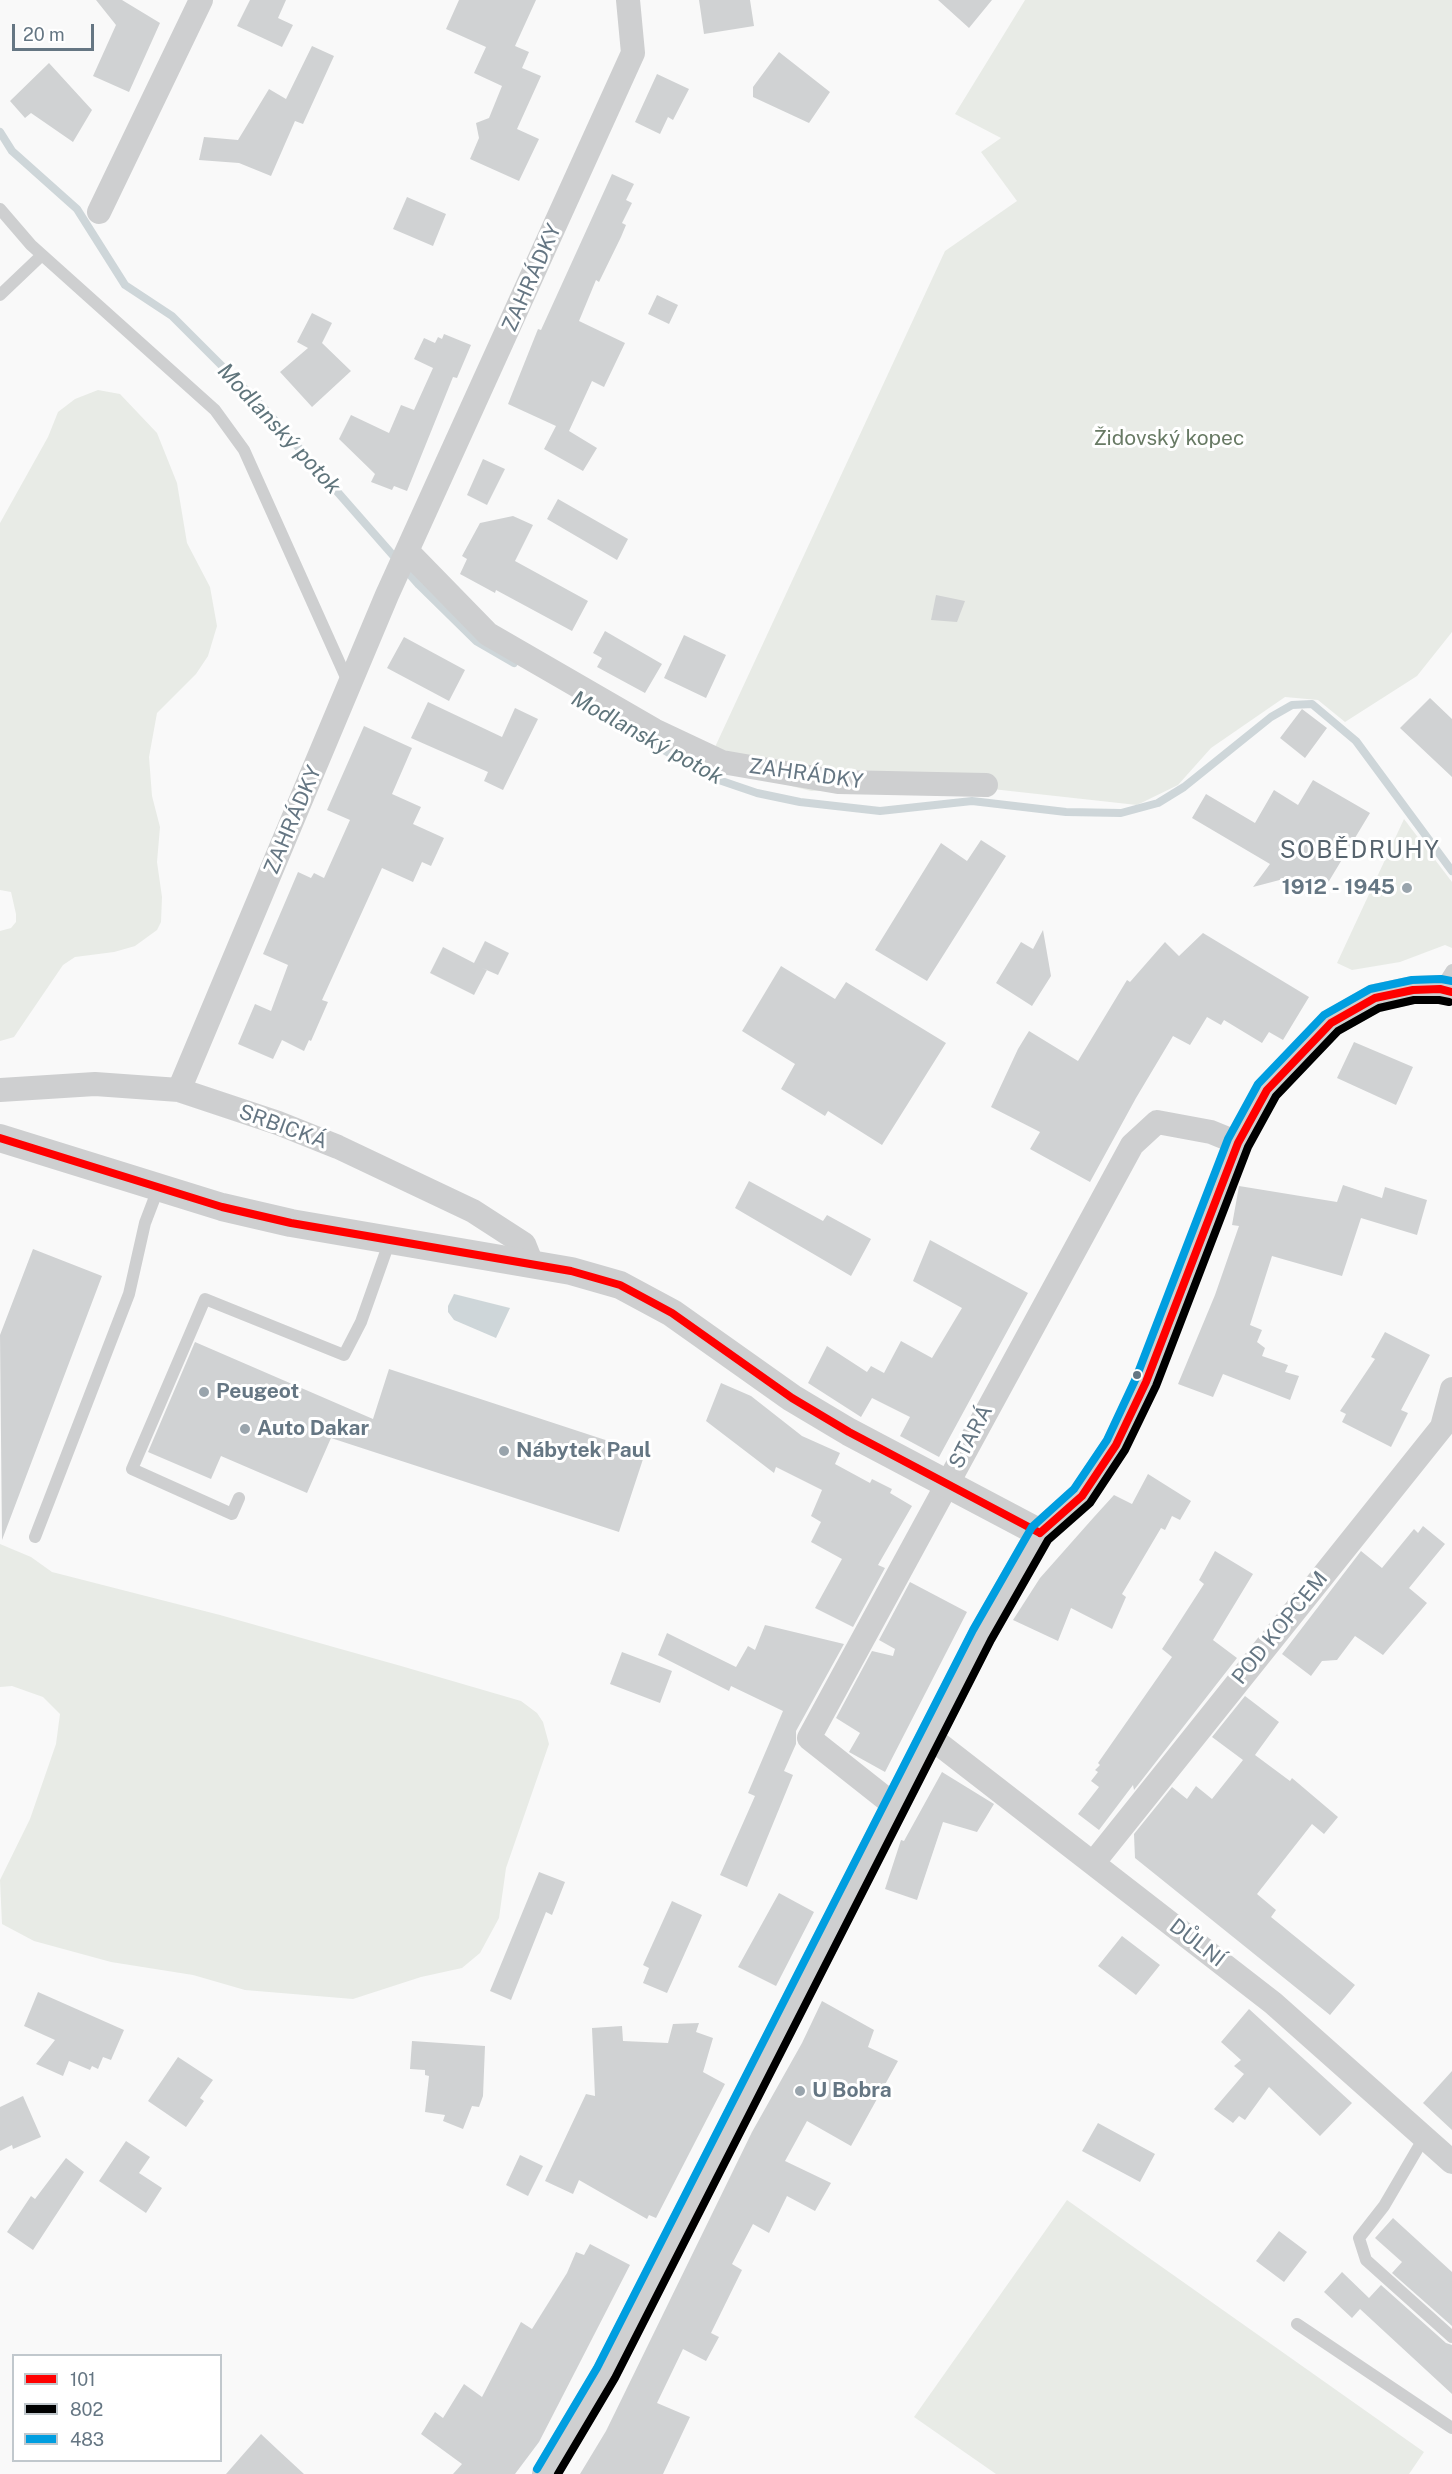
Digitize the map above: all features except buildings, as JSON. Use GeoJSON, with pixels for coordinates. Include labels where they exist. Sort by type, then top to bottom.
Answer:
{"type":"FeatureCollection","features":[{"type":"Feature","properties":{"kind":"street"},"geometry":{"type":"LineString","coordinates":[[99,212],[201,0]]}},
{"type":"Feature","properties":{"kind":"street","name":"ZAHRÁDKY"},"geometry":{"type":"LineString","coordinates":[[179,1090],[387,595],[633,53],[628,0]]}},
{"type":"Feature","properties":{"kind":"street","name":"ZAHRÁDKY"},"geometry":{"type":"LineString","coordinates":[[407,551],[488,634],[654,730],[722,762],[838,782],[986,785]]}},
{"type":"Feature","properties":{"kind":"street"},"geometry":{"type":"LineString","coordinates":[[546,2474],[606,2373],[981,1635],[1040,1533],[1082,1496],[1116,1445],[1146,1382],[1238,1143],[1267,1090],[1330,1023],[1375,998],[1448,984]]}},
{"type":"Feature","properties":{"kind":"street","name":"SRBICKÁ"},"geometry":{"type":"LineString","coordinates":[[0,1090],[95,1084],[179,1090],[278,1123],[338,1147],[473,1211],[524,1244],[532,1264]]}},
{"type":"Feature","properties":{"kind":"street","name":"STARÁ"},"geometry":{"type":"LineString","coordinates":[[895,1806],[809,1738],[1132,1145],[1157,1122],[1211,1132],[1238,1143]]}},
{"type":"Feature","properties":{"kind":"street"},"geometry":{"type":"LineString","coordinates":[[0,1138],[158,1189],[291,1223],[532,1264],[600,1278],[646,1298],[695,1329],[792,1398],[849,1432],[1040,1533]]}},
{"type":"Feature","properties":{"kind":"street","name":"POD KOPCEM"},"geometry":{"type":"LineString","coordinates":[[1094,1862],[1447,1427],[1452,1389]]}},
{"type":"Feature","properties":{"kind":"street","name":"DŮLNÍ"},"geometry":{"type":"LineString","coordinates":[[930,1737],[1273,2002],[1452,2162]]}},
{"type":"Feature","properties":{"kind":"lane"},"geometry":{"type":"LineString","coordinates":[[0,209],[42,255],[215,410],[238,442],[350,685]]}},
{"type":"Feature","properties":{"kind":"lane"},"geometry":{"type":"LineString","coordinates":[[0,295],[42,255]]}},
{"type":"Feature","properties":{"kind":"lane"},"geometry":{"type":"LineString","coordinates":[[35,1537],[129,1294],[145,1223],[158,1189]]}},
{"type":"Feature","properties":{"kind":"lane"},"geometry":{"type":"LineString","coordinates":[[239,1498],[232,1514],[132,1468],[205,1299],[344,1354],[361,1322],[390,1240]]}},
{"type":"Feature","properties":{"kind":"lane"},"geometry":{"type":"LineString","coordinates":[[1425,2136],[1384,2206],[1359,2238],[1366,2260],[1452,2337]]}},
{"type":"Feature","properties":{"kind":"lane"},"geometry":{"type":"LineString","coordinates":[[1297,2324],[1452,2428]]}},
{"type":"Feature","properties":{"kind":"green space","name":"Židovský kopec"},"geometry":{"type":"Polygon","coordinates":[[[1025,0],[1452,0],[1452,632],[1417,676],[1345,722],[1318,700],[1285,697],[1211,748],[1178,785],[1137,805],[974,787],[811,791],[735,772],[709,760],[945,251],[1017,201],[981,152],[1001,138],[955,114],[1025,0]]]}},
{"type":"Feature","properties":{"kind":"green space"},"geometry":{"type":"Polygon","coordinates":[[[98,390],[120,394],[157,433],[177,483],[187,543],[210,587],[217,626],[208,656],[196,674],[157,713],[149,757],[152,796],[160,827],[157,862],[162,897],[161,922],[157,930],[135,946],[114,952],[75,957],[63,965],[14,1037],[0,1041],[0,931],[11,928],[16,922],[16,914],[11,892],[0,890],[0,523],[48,437],[58,412],[75,399],[98,390]]]}},
{"type":"Feature","properties":{"kind":"green space"},"geometry":{"type":"Polygon","coordinates":[[[1404,819],[1452,882],[1452,948],[1445,945],[1400,962],[1352,970],[1337,963],[1404,819]]]}},
{"type":"Feature","properties":{"kind":"green space"},"geometry":{"type":"Polygon","coordinates":[[[0,1544],[31,1557],[52,1572],[220,1615],[401,1666],[521,1701],[537,1713],[543,1722],[549,1744],[506,1868],[499,1918],[480,1953],[462,1968],[421,1977],[353,1999],[245,1990],[193,1975],[111,1962],[34,1941],[2,1924],[0,1880],[30,1819],[56,1744],[60,1714],[43,1697],[12,1686],[0,1687],[0,1544]]]}},
{"type":"Feature","properties":{"kind":"green space"},"geometry":{"type":"Polygon","coordinates":[[[1067,2200],[1424,2452],[1409,2474],[996,2474],[914,2417],[1067,2200]]]}},
{"type":"Feature","properties":{"kind":"shaded area"},"geometry":{"type":"Polygon","coordinates":[[[454,1294],[510,1308],[496,1338],[454,1320],[448,1312],[448,1306],[454,1294]]]}},
{"type":"Feature","properties":{"kind":"waterway","name":"Modlanský potok"},"geometry":{"type":"LineString","coordinates":[[0,132],[12,151],[77,209],[125,285],[172,316],[263,407],[419,585],[476,641],[514,663]]}},
{"type":"Feature","properties":{"kind":"waterway","name":"Modlanský potok"},"geometry":{"type":"LineString","coordinates":[[616,722],[710,777],[757,793],[800,802],[880,811],[972,801],[1066,812],[1121,813],[1158,803],[1184,787],[1271,717],[1292,705],[1312,704],[1356,741],[1452,871]]}},
{"type":"Feature","properties":{"kind":"transit line","name":"483"},"geometry":{"type":"LineString","coordinates":[[537,2469],[597,2368],[973,1630],[1032,1527],[1074,1489],[1107,1440],[1136,1378],[1228,1139],[1258,1084],[1324,1015],[1370,989],[1412,980],[1452,981]]}},
{"type":"Feature","properties":{"kind":"transit line","name":"101"},"geometry":{"type":"LineString","coordinates":[[1040,1533],[1082,1496],[1116,1445],[1146,1382],[1238,1143],[1267,1090],[1331,1023],[1375,998],[1413,990],[1440,989],[1452,992]]}},
{"type":"Feature","properties":{"kind":"transit line","name":"802"},"geometry":{"type":"LineString","coordinates":[[558,2474],[615,2378],[991,1640],[1048,1540],[1090,1503],[1125,1450],[1156,1386],[1248,1147],[1276,1096],[1338,1031],[1379,1008],[1414,1000],[1449,1002]]}},
{"type":"Feature","properties":{"kind":"transit line","name":"101"},"geometry":{"type":"LineString","coordinates":[[0,1138],[222,1207],[291,1223],[571,1271],[620,1285],[672,1313],[792,1398],[849,1432],[1040,1533]]}},
{"type":"Feature","properties":{"kind":"place","name":"1912 - 1945"},"geometry":{"type":"Point","coordinates":[1407,888]}},
{"type":"Feature","properties":{"kind":"place","name":"Peugeot"},"geometry":{"type":"Point","coordinates":[204,1392]}},
{"type":"Feature","properties":{"kind":"place","name":"Auto Dakar"},"geometry":{"type":"Point","coordinates":[245,1429]}},
{"type":"Feature","properties":{"kind":"place","name":"Nábytek Paul"},"geometry":{"type":"Point","coordinates":[504,1451]}},
{"type":"Feature","properties":{"kind":"place","name":"U Bobra"},"geometry":{"type":"Point","coordinates":[800,2091]}},
{"type":"Feature","properties":{"kind":"district","name":"SOBĚDRUHY"},"geometry":{"type":"Point","coordinates":[1360,851]}}]}
